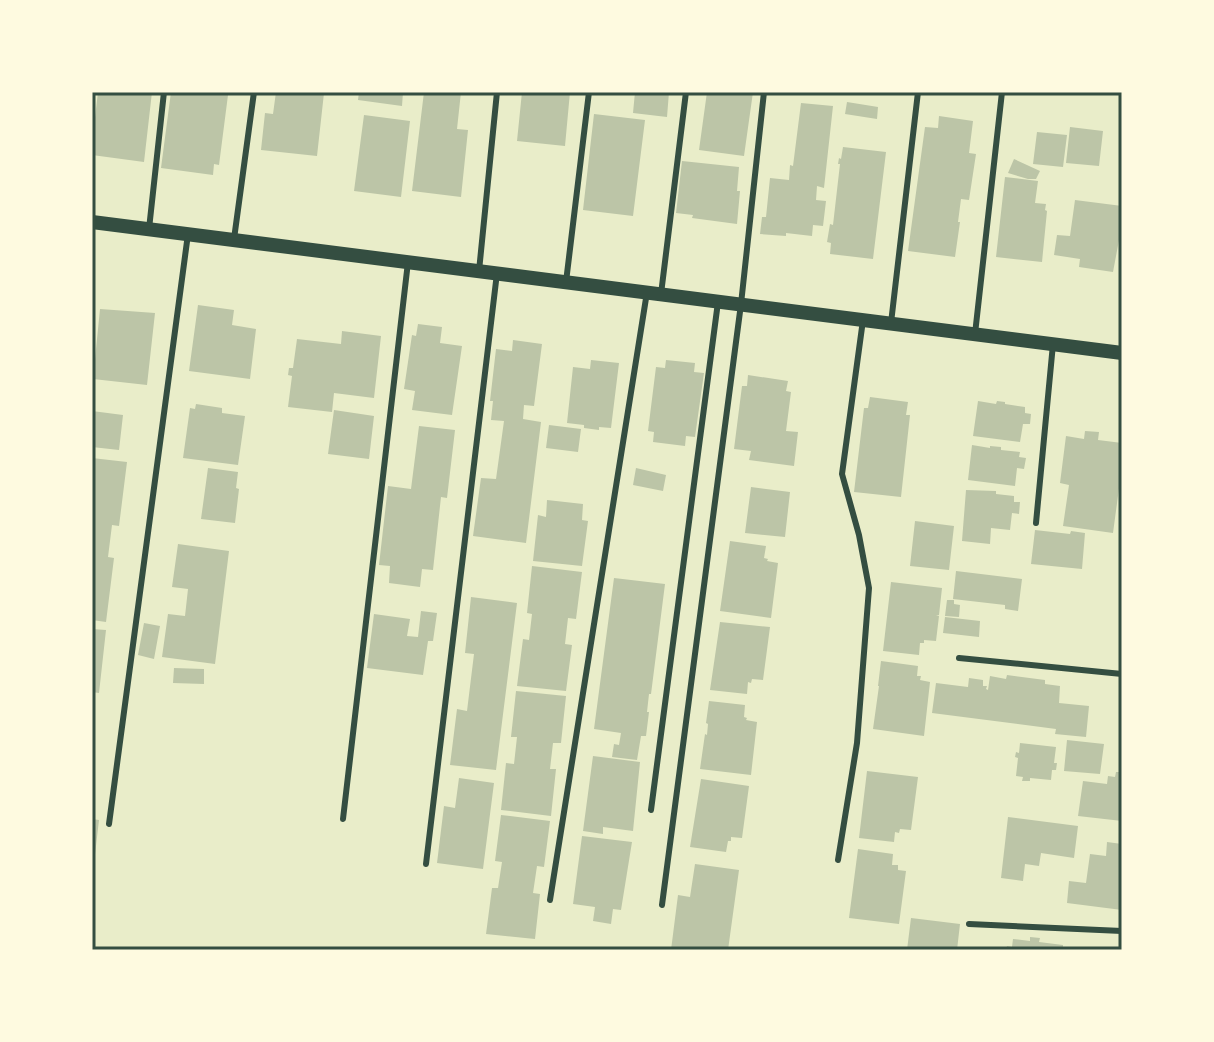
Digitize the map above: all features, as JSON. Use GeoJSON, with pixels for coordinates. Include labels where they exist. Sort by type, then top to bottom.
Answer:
{"type":"FeatureCollection","features":[{"type":"Feature","properties":{"kind":"street"},"geometry":{"type":"LineString","coordinates":[[92,222],[1122,353]]}},
{"type":"Feature","properties":{"kind":"lane"},"geometry":{"type":"LineString","coordinates":[[149,229],[164,92]]}},
{"type":"Feature","properties":{"kind":"lane"},"geometry":{"type":"LineString","coordinates":[[234,239],[254,92]]}},
{"type":"Feature","properties":{"kind":"lane"},"geometry":{"type":"LineString","coordinates":[[479,271],[497,92]]}},
{"type":"Feature","properties":{"kind":"lane"},"geometry":{"type":"LineString","coordinates":[[566,282],[589,92]]}},
{"type":"Feature","properties":{"kind":"lane"},"geometry":{"type":"LineString","coordinates":[[550,900],[686,92]]}},
{"type":"Feature","properties":{"kind":"lane"},"geometry":{"type":"LineString","coordinates":[[662,905],[741,304],[764,92]]}},
{"type":"Feature","properties":{"kind":"lane"},"geometry":{"type":"LineString","coordinates":[[891,324],[918,92]]}},
{"type":"Feature","properties":{"kind":"lane"},"geometry":{"type":"LineString","coordinates":[[975,334],[1002,92]]}},
{"type":"Feature","properties":{"kind":"lane"},"geometry":{"type":"LineString","coordinates":[[109,824],[188,234]]}},
{"type":"Feature","properties":{"kind":"lane"},"geometry":{"type":"LineString","coordinates":[[343,819],[408,262]]}},
{"type":"Feature","properties":{"kind":"lane"},"geometry":{"type":"LineString","coordinates":[[426,864],[497,273]]}},
{"type":"Feature","properties":{"kind":"lane"},"geometry":{"type":"LineString","coordinates":[[651,810],[718,302]]}},
{"type":"Feature","properties":{"kind":"lane"},"geometry":{"type":"LineString","coordinates":[[838,860],[857,743],[869,588],[859,535],[842,474],[863,320]]}},
{"type":"Feature","properties":{"kind":"lane"},"geometry":{"type":"LineString","coordinates":[[1036,523],[1053,344]]}},
{"type":"Feature","properties":{"kind":"lane"},"geometry":{"type":"LineString","coordinates":[[959,658],[1122,674]]}},
{"type":"Feature","properties":{"kind":"lane"},"geometry":{"type":"LineString","coordinates":[[969,924],[1122,931]]}},
{"type":"Feature","properties":{"kind":"building"},"geometry":{"type":"Polygon","coordinates":[[[98,92],[152,92],[144,162],[92,155],[92,126],[98,92]]]}},
{"type":"Feature","properties":{"kind":"building"},"geometry":{"type":"Polygon","coordinates":[[[171,92],[218,92],[228,95],[219,165],[214,164],[213,175],[161,168],[171,92]]]}},
{"type":"Feature","properties":{"kind":"building"},"geometry":{"type":"Polygon","coordinates":[[[276,92],[324,93],[317,156],[261,150],[265,113],[273,114],[276,92]]]}},
{"type":"Feature","properties":{"kind":"building"},"geometry":{"type":"Polygon","coordinates":[[[359,92],[403,92],[402,106],[358,100],[359,92]]]}},
{"type":"Feature","properties":{"kind":"building"},"geometry":{"type":"Polygon","coordinates":[[[424,92],[461,92],[457,129],[468,130],[461,197],[412,191],[424,92]]]}},
{"type":"Feature","properties":{"kind":"building"},"geometry":{"type":"Polygon","coordinates":[[[522,92],[570,92],[565,146],[517,141],[522,92]]]}},
{"type":"Feature","properties":{"kind":"building"},"geometry":{"type":"Polygon","coordinates":[[[635,92],[669,92],[667,117],[633,113],[635,92]]]}},
{"type":"Feature","properties":{"kind":"building"},"geometry":{"type":"Polygon","coordinates":[[[707,92],[753,92],[744,156],[699,150],[707,92]]]}},
{"type":"Feature","properties":{"kind":"building"},"geometry":{"type":"Polygon","coordinates":[[[847,102],[878,107],[877,119],[845,114],[847,102]]]}},
{"type":"Feature","properties":{"kind":"building"},"geometry":{"type":"Polygon","coordinates":[[[801,103],[833,106],[824,188],[817,186],[816,200],[826,201],[823,226],[813,225],[812,236],[760,234],[762,217],[766,217],[770,178],[789,180],[801,103]]]}},
{"type":"Feature","properties":{"kind":"building"},"geometry":{"type":"Polygon","coordinates":[[[594,114],[645,120],[633,216],[583,210],[594,114]]]}},
{"type":"Feature","properties":{"kind":"building"},"geometry":{"type":"Polygon","coordinates":[[[364,115],[410,121],[401,197],[354,191],[364,115]]]}},
{"type":"Feature","properties":{"kind":"building"},"geometry":{"type":"Polygon","coordinates":[[[939,116],[973,121],[969,153],[976,154],[969,200],[961,199],[955,257],[908,251],[925,127],[938,128],[939,116]]]}},
{"type":"Feature","properties":{"kind":"building"},"geometry":{"type":"Polygon","coordinates":[[[1070,127],[1103,131],[1099,166],[1066,163],[1070,127]]]}},
{"type":"Feature","properties":{"kind":"building"},"geometry":{"type":"Polygon","coordinates":[[[1037,132],[1067,135],[1063,167],[1033,164],[1037,132]]]}},
{"type":"Feature","properties":{"kind":"building"},"geometry":{"type":"Polygon","coordinates":[[[843,147],[886,152],[873,259],[830,254],[831,243],[827,242],[830,224],[833,225],[838,164],[843,147]]]}},
{"type":"Feature","properties":{"kind":"building"},"geometry":{"type":"Polygon","coordinates":[[[1014,159],[1040,171],[1036,179],[1008,173],[1014,159]]]}},
{"type":"Feature","properties":{"kind":"building"},"geometry":{"type":"Polygon","coordinates":[[[682,161],[739,167],[737,224],[676,213],[682,161]]]}},
{"type":"Feature","properties":{"kind":"building"},"geometry":{"type":"Polygon","coordinates":[[[1005,177],[1038,181],[1035,203],[1046,204],[1047,211],[1042,262],[996,257],[1005,177]]]}},
{"type":"Feature","properties":{"kind":"building"},"geometry":{"type":"Polygon","coordinates":[[[1075,200],[1122,206],[1119,224],[1122,224],[1113,272],[1079,267],[1080,259],[1054,255],[1057,235],[1070,236],[1075,200]]]}},
{"type":"Feature","properties":{"kind":"building"},"geometry":{"type":"Polygon","coordinates":[[[198,305],[234,310],[232,325],[256,329],[250,379],[189,371],[198,305]]]}},
{"type":"Feature","properties":{"kind":"building"},"geometry":{"type":"Polygon","coordinates":[[[100,309],[155,313],[147,385],[93,379],[100,309]]]}},
{"type":"Feature","properties":{"kind":"building"},"geometry":{"type":"Polygon","coordinates":[[[418,324],[442,327],[440,343],[462,346],[452,415],[412,410],[415,391],[404,389],[412,335],[416,336],[418,324]]]}},
{"type":"Feature","properties":{"kind":"building"},"geometry":{"type":"Polygon","coordinates":[[[342,331],[381,336],[374,398],[334,393],[332,412],[288,407],[292,376],[288,375],[289,368],[293,368],[297,339],[341,344],[342,331]]]}},
{"type":"Feature","properties":{"kind":"building"},"geometry":{"type":"Polygon","coordinates":[[[513,340],[542,344],[534,406],[524,405],[523,419],[541,422],[526,543],[473,536],[481,478],[496,479],[504,421],[491,420],[496,349],[512,351],[513,340]]]}},
{"type":"Feature","properties":{"kind":"building"},"geometry":{"type":"Polygon","coordinates":[[[591,360],[619,363],[611,428],[599,427],[599,430],[567,423],[573,367],[590,369],[591,360]]]}},
{"type":"Feature","properties":{"kind":"building"},"geometry":{"type":"Polygon","coordinates":[[[666,360],[695,363],[694,372],[704,373],[695,437],[686,436],[685,446],[653,442],[654,432],[648,431],[656,367],[665,368],[666,360]]]}},
{"type":"Feature","properties":{"kind":"building"},"geometry":{"type":"Polygon","coordinates":[[[748,375],[788,381],[786,391],[791,392],[786,431],[798,432],[794,466],[749,460],[751,451],[734,449],[742,386],[747,386],[748,375]]]}},
{"type":"Feature","properties":{"kind":"building"},"geometry":{"type":"Polygon","coordinates":[[[870,397],[908,402],[906,415],[910,415],[901,497],[854,492],[864,408],[868,408],[870,397]]]}},
{"type":"Feature","properties":{"kind":"building"},"geometry":{"type":"Polygon","coordinates":[[[978,401],[1005,402],[1025,407],[1025,413],[1031,414],[1030,424],[1023,424],[1020,442],[973,436],[978,401]]]}},
{"type":"Feature","properties":{"kind":"building"},"geometry":{"type":"Polygon","coordinates":[[[196,404],[222,408],[222,413],[245,416],[238,465],[183,458],[190,408],[195,409],[196,404]]]}},
{"type":"Feature","properties":{"kind":"building"},"geometry":{"type":"Polygon","coordinates":[[[334,410],[374,416],[369,459],[328,454],[334,410]]]}},
{"type":"Feature","properties":{"kind":"building"},"geometry":{"type":"Polygon","coordinates":[[[92,411],[123,415],[119,450],[92,447],[92,411]]]}},
{"type":"Feature","properties":{"kind":"building"},"geometry":{"type":"Polygon","coordinates":[[[549,425],[581,429],[578,452],[546,448],[549,425]]]}},
{"type":"Feature","properties":{"kind":"building"},"geometry":{"type":"Polygon","coordinates":[[[419,426],[455,430],[447,498],[441,497],[433,570],[422,569],[420,587],[389,583],[390,566],[379,565],[388,486],[411,489],[419,426]]]}},
{"type":"Feature","properties":{"kind":"building"},"geometry":{"type":"Polygon","coordinates":[[[1085,431],[1099,432],[1098,440],[1122,443],[1113,533],[1063,526],[1069,485],[1060,483],[1066,436],[1084,439],[1085,431]]]}},
{"type":"Feature","properties":{"kind":"building"},"geometry":{"type":"Polygon","coordinates":[[[972,445],[1020,452],[1019,457],[1026,458],[1024,469],[1017,468],[1015,486],[968,480],[972,445]]]}},
{"type":"Feature","properties":{"kind":"building"},"geometry":{"type":"Polygon","coordinates":[[[92,458],[127,462],[119,526],[112,525],[108,557],[114,558],[106,622],[92,620],[92,458]]]}},
{"type":"Feature","properties":{"kind":"building"},"geometry":{"type":"Polygon","coordinates":[[[208,468],[238,472],[235,523],[201,519],[208,468]]]}},
{"type":"Feature","properties":{"kind":"building"},"geometry":{"type":"Polygon","coordinates":[[[636,468],[666,475],[663,491],[633,485],[636,468]]]}},
{"type":"Feature","properties":{"kind":"building"},"geometry":{"type":"Polygon","coordinates":[[[751,487],[790,492],[785,537],[745,533],[751,487]]]}},
{"type":"Feature","properties":{"kind":"building"},"geometry":{"type":"Polygon","coordinates":[[[966,490],[996,491],[996,494],[1014,496],[1014,502],[1020,502],[1019,514],[1012,513],[1010,530],[991,528],[990,544],[962,541],[966,490]]]}},
{"type":"Feature","properties":{"kind":"building"},"geometry":{"type":"Polygon","coordinates":[[[547,500],[583,504],[582,520],[588,521],[582,566],[533,561],[538,515],[546,517],[547,500]]]}},
{"type":"Feature","properties":{"kind":"building"},"geometry":{"type":"Polygon","coordinates":[[[915,521],[954,526],[949,570],[910,566],[915,521]]]}},
{"type":"Feature","properties":{"kind":"building"},"geometry":{"type":"Polygon","coordinates":[[[1035,530],[1085,533],[1082,569],[1031,564],[1035,530]]]}},
{"type":"Feature","properties":{"kind":"building"},"geometry":{"type":"Polygon","coordinates":[[[730,541],[766,546],[764,558],[778,563],[771,618],[720,611],[730,541]]]}},
{"type":"Feature","properties":{"kind":"building"},"geometry":{"type":"Polygon","coordinates":[[[178,544],[229,551],[215,664],[162,657],[168,614],[185,616],[188,589],[172,587],[178,544]]]}},
{"type":"Feature","properties":{"kind":"building"},"geometry":{"type":"Polygon","coordinates":[[[532,566],[582,572],[576,619],[568,618],[565,644],[572,645],[566,691],[517,686],[523,639],[529,640],[532,614],[527,613],[532,566]]]}},
{"type":"Feature","properties":{"kind":"building"},"geometry":{"type":"Polygon","coordinates":[[[956,571],[1022,579],[1018,611],[1005,609],[1005,605],[953,599],[956,571]]]}},
{"type":"Feature","properties":{"kind":"building"},"geometry":{"type":"Polygon","coordinates":[[[614,578],[665,584],[646,736],[641,736],[637,760],[612,757],[614,744],[619,745],[621,733],[594,729],[614,578]]]}},
{"type":"Feature","properties":{"kind":"building"},"geometry":{"type":"Polygon","coordinates":[[[891,582],[942,588],[939,615],[936,615],[939,616],[936,641],[924,640],[920,643],[919,655],[883,651],[891,582]]]}},
{"type":"Feature","properties":{"kind":"building"},"geometry":{"type":"Polygon","coordinates":[[[471,597],[517,603],[496,770],[450,765],[457,709],[467,711],[474,654],[465,653],[471,597]]]}},
{"type":"Feature","properties":{"kind":"building"},"geometry":{"type":"Polygon","coordinates":[[[947,600],[954,600],[954,604],[960,605],[959,617],[945,616],[947,600]]]}},
{"type":"Feature","properties":{"kind":"building"},"geometry":{"type":"Polygon","coordinates":[[[421,611],[437,613],[433,641],[428,641],[423,675],[367,668],[374,614],[410,619],[407,636],[418,637],[421,611]]]}},
{"type":"Feature","properties":{"kind":"building"},"geometry":{"type":"Polygon","coordinates":[[[945,617],[980,621],[979,637],[943,633],[945,617]]]}},
{"type":"Feature","properties":{"kind":"building"},"geometry":{"type":"Polygon","coordinates":[[[720,622],[770,627],[763,680],[752,679],[751,683],[748,682],[747,694],[710,690],[720,622]]]}},
{"type":"Feature","properties":{"kind":"building"},"geometry":{"type":"Polygon","coordinates":[[[144,623],[160,626],[154,659],[138,655],[144,623]]]}},
{"type":"Feature","properties":{"kind":"building"},"geometry":{"type":"Polygon","coordinates":[[[92,629],[106,630],[99,693],[92,692],[92,629]]]}},
{"type":"Feature","properties":{"kind":"building"},"geometry":{"type":"Polygon","coordinates":[[[881,661],[918,666],[917,676],[921,676],[920,680],[930,682],[924,736],[873,729],[881,661]]]}},
{"type":"Feature","properties":{"kind":"building"},"geometry":{"type":"Polygon","coordinates":[[[174,668],[204,669],[204,684],[173,683],[174,668]]]}},
{"type":"Feature","properties":{"kind":"building"},"geometry":{"type":"Polygon","coordinates":[[[1007,675],[1045,680],[1045,684],[1060,686],[1059,703],[1089,706],[1086,737],[1055,734],[1056,729],[932,713],[936,683],[968,687],[969,678],[983,680],[983,686],[987,686],[988,690],[990,676],[1006,679],[1007,675]]]}},
{"type":"Feature","properties":{"kind":"building"},"geometry":{"type":"Polygon","coordinates":[[[516,691],[566,696],[561,743],[553,743],[550,769],[556,769],[551,816],[501,810],[506,763],[514,764],[517,737],[511,737],[516,691]]]}},
{"type":"Feature","properties":{"kind":"building"},"geometry":{"type":"Polygon","coordinates":[[[709,701],[745,705],[746,720],[757,722],[751,775],[700,769],[707,735],[709,701]]]}},
{"type":"Feature","properties":{"kind":"building"},"geometry":{"type":"Polygon","coordinates":[[[1067,740],[1104,744],[1100,774],[1064,771],[1067,740]]]}},
{"type":"Feature","properties":{"kind":"building"},"geometry":{"type":"Polygon","coordinates":[[[1020,743],[1056,747],[1056,770],[1052,770],[1051,780],[1030,778],[1030,781],[1022,781],[1023,777],[1016,776],[1018,758],[1015,757],[1016,752],[1019,753],[1020,743]]]}},
{"type":"Feature","properties":{"kind":"building"},"geometry":{"type":"Polygon","coordinates":[[[593,756],[640,762],[633,831],[603,827],[603,834],[583,831],[593,756]]]}},
{"type":"Feature","properties":{"kind":"building"},"geometry":{"type":"Polygon","coordinates":[[[867,771],[918,777],[911,830],[895,832],[894,842],[859,838],[867,771]]]}},
{"type":"Feature","properties":{"kind":"building"},"geometry":{"type":"Polygon","coordinates":[[[1116,772],[1122,772],[1122,821],[1078,816],[1083,781],[1107,784],[1108,776],[1115,777],[1116,772]]]}},
{"type":"Feature","properties":{"kind":"building"},"geometry":{"type":"Polygon","coordinates":[[[459,778],[494,783],[483,869],[437,863],[444,806],[455,808],[459,778]]]}},
{"type":"Feature","properties":{"kind":"building"},"geometry":{"type":"Polygon","coordinates":[[[701,779],[749,786],[742,838],[731,837],[726,852],[690,847],[701,779]]]}},
{"type":"Feature","properties":{"kind":"building"},"geometry":{"type":"Polygon","coordinates":[[[501,815],[550,821],[544,867],[537,866],[533,893],[540,894],[535,939],[486,934],[492,888],[498,888],[502,862],[495,861],[501,815]]]}},
{"type":"Feature","properties":{"kind":"building"},"geometry":{"type":"Polygon","coordinates":[[[1008,817],[1078,826],[1074,858],[1041,853],[1039,866],[1025,864],[1023,881],[1001,878],[1008,817]]]}},
{"type":"Feature","properties":{"kind":"building"},"geometry":{"type":"Polygon","coordinates":[[[92,819],[99,820],[94,863],[92,863],[92,819]]]}},
{"type":"Feature","properties":{"kind":"building"},"geometry":{"type":"Polygon","coordinates":[[[582,836],[632,842],[621,910],[613,909],[611,924],[593,921],[595,907],[573,904],[582,836]]]}},
{"type":"Feature","properties":{"kind":"building"},"geometry":{"type":"Polygon","coordinates":[[[1107,842],[1122,844],[1122,910],[1067,903],[1069,881],[1086,883],[1090,854],[1106,856],[1107,842]]]}},
{"type":"Feature","properties":{"kind":"building"},"geometry":{"type":"Polygon","coordinates":[[[858,849],[893,854],[892,865],[906,871],[899,924],[849,918],[858,849]]]}},
{"type":"Feature","properties":{"kind":"building"},"geometry":{"type":"Polygon","coordinates":[[[695,864],[739,870],[728,950],[671,950],[678,895],[690,897],[695,864]]]}},
{"type":"Feature","properties":{"kind":"building"},"geometry":{"type":"Polygon","coordinates":[[[911,918],[960,924],[957,950],[907,950],[911,918]]]}},
{"type":"Feature","properties":{"kind":"building"},"geometry":{"type":"Polygon","coordinates":[[[1030,937],[1040,938],[1039,942],[1063,945],[1063,950],[1006,950],[1007,946],[1012,947],[1013,939],[1030,941],[1030,937]]]}}]}
